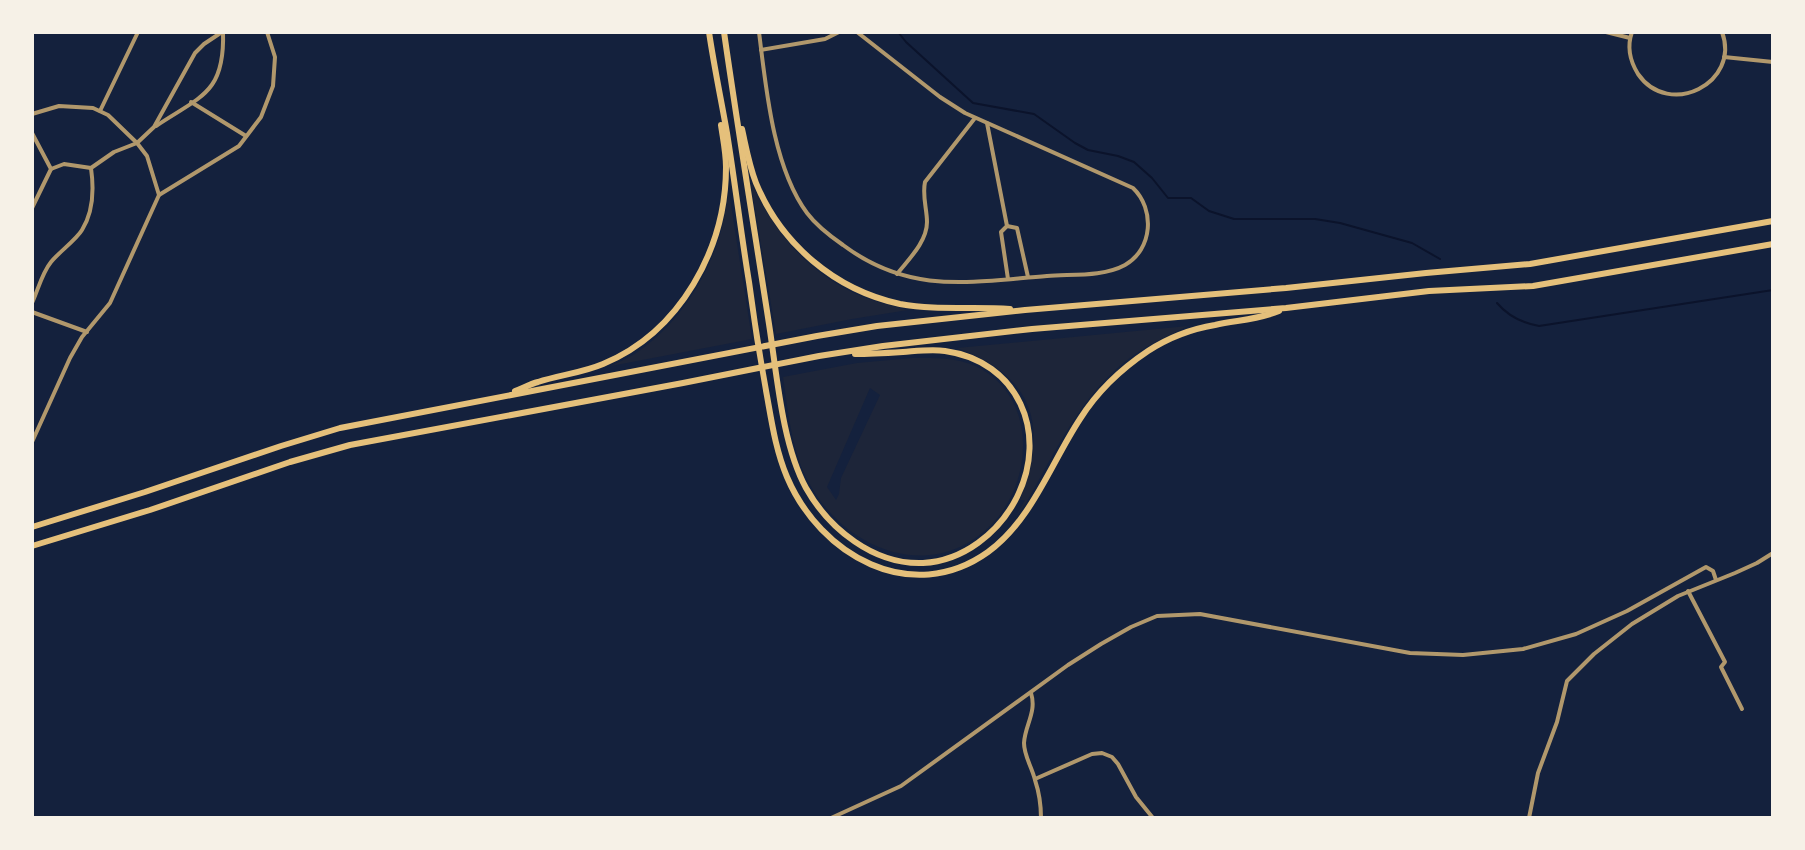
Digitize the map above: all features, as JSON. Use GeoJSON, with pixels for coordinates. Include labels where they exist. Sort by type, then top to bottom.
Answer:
{"type":"FeatureCollection","features":[{"type":"Feature","properties":{"kind":"highway"},"geometry":{"type":"LineString","coordinates":[[709,32],[754,322],[782,464],[797,498],[820,528],[868,564],[902,574],[931,575],[946,573],[987,553],[1008,534],[1034,499],[1081,417],[1109,382],[1138,358],[1163,342],[1197,329],[1259,319],[1286,308]]}},
{"type":"Feature","properties":{"kind":"highway"},"geometry":{"type":"LineString","coordinates":[[724,32],[779,387],[792,451],[807,489],[822,511],[853,541],[886,557],[901,561],[942,560],[965,551],[986,537],[1013,506],[1021,490],[1029,456],[1028,423],[1017,396],[1007,382],[994,369],[979,361],[943,351],[819,356]]}},
{"type":"Feature","properties":{"kind":"highway"},"geometry":{"type":"LineString","coordinates":[[732,86],[749,161],[760,190],[783,229],[814,263],[862,291],[901,304],[942,309],[989,307],[1025,310]]}},
{"type":"Feature","properties":{"kind":"highway"},"geometry":{"type":"LineString","coordinates":[[502,397],[539,381],[580,372],[614,359],[644,341],[681,304],[714,242],[723,202],[726,167],[718,89]]}},
{"type":"Feature","properties":{"kind":"highway"},"geometry":{"type":"LineString","coordinates":[[32,527],[340,428],[847,331],[1025,310],[1530,264],[1773,221]]}},
{"type":"Feature","properties":{"kind":"highway"},"geometry":{"type":"LineString","coordinates":[[32,546],[350,445],[819,356],[1032,329],[1286,308],[1429,291],[1533,286],[1773,244]]}},
{"type":"Feature","properties":{"kind":"street"},"geometry":{"type":"LineString","coordinates":[[100,111],[138,32]]}},
{"type":"Feature","properties":{"kind":"street"},"geometry":{"type":"LineString","coordinates":[[32,208],[51,169],[64,164],[91,168],[114,152],[137,143],[154,127],[208,92],[224,55],[222,32],[195,53],[154,127]]}},
{"type":"Feature","properties":{"kind":"street"},"geometry":{"type":"LineString","coordinates":[[33,438],[70,358],[110,303],[159,195],[239,146],[261,117],[273,86],[275,57],[267,32]]}},
{"type":"Feature","properties":{"kind":"street"},"geometry":{"type":"LineString","coordinates":[[759,32],[776,143],[795,195],[808,215],[829,235],[867,262],[927,281],[957,282],[1112,271],[1142,252],[1148,216],[1146,204],[1133,188],[951,106],[857,32]]}},
{"type":"Feature","properties":{"kind":"street"},"geometry":{"type":"LineString","coordinates":[[761,50],[825,39],[839,32]]}},
{"type":"Feature","properties":{"kind":"street"},"geometry":{"type":"LineString","coordinates":[[1606,32],[1631,35],[1630,53],[1642,80],[1667,94],[1682,95],[1697,91],[1719,71],[1724,57],[1722,32]]}},
{"type":"Feature","properties":{"kind":"street"},"geometry":{"type":"LineString","coordinates":[[1724,57],[1773,62]]}},
{"type":"Feature","properties":{"kind":"street"},"geometry":{"type":"LineString","coordinates":[[191,102],[246,136]]}},
{"type":"Feature","properties":{"kind":"street"},"geometry":{"type":"LineString","coordinates":[[32,114],[59,106],[93,108],[108,115],[147,156],[159,195]]}},
{"type":"Feature","properties":{"kind":"street"},"geometry":{"type":"LineString","coordinates":[[897,274],[921,242],[926,230],[925,182],[975,118]]}},
{"type":"Feature","properties":{"kind":"street"},"geometry":{"type":"LineString","coordinates":[[987,123],[1007,226]]}},
{"type":"Feature","properties":{"kind":"street"},"geometry":{"type":"LineString","coordinates":[[32,133],[51,169]]}},
{"type":"Feature","properties":{"kind":"street"},"geometry":{"type":"LineString","coordinates":[[32,303],[49,265],[82,231],[94,192],[91,168]]}},
{"type":"Feature","properties":{"kind":"street"},"geometry":{"type":"LineString","coordinates":[[1007,226],[1001,232],[1008,279]]}},
{"type":"Feature","properties":{"kind":"street"},"geometry":{"type":"LineString","coordinates":[[1007,226],[1017,228],[1028,277]]}},
{"type":"Feature","properties":{"kind":"street"},"geometry":{"type":"LineString","coordinates":[[32,312],[87,332]]}},
{"type":"Feature","properties":{"kind":"street"},"geometry":{"type":"LineString","coordinates":[[1529,818],[1538,773],[1557,722],[1567,681],[1594,654],[1632,624],[1678,596],[1757,563],[1773,553]]}},
{"type":"Feature","properties":{"kind":"street"},"geometry":{"type":"LineString","coordinates":[[831,818],[901,786],[1101,644],[1157,616],[1200,614],[1410,653],[1463,655],[1523,649],[1576,634],[1627,611],[1706,567],[1713,571],[1716,580]]}},
{"type":"Feature","properties":{"kind":"street"},"geometry":{"type":"LineString","coordinates":[[1688,591],[1725,662],[1721,667],[1742,709]]}},
{"type":"Feature","properties":{"kind":"street"},"geometry":{"type":"LineString","coordinates":[[1031,693],[1033,711],[1024,742],[1035,779],[1041,818]]}},
{"type":"Feature","properties":{"kind":"street"},"geometry":{"type":"LineString","coordinates":[[1035,779],[1092,754],[1102,753],[1118,764],[1136,797],[1153,818]]}},
{"type":"Feature","properties":{"kind":"shaded area"},"geometry":{"type":"Polygon","coordinates":[[[752,184],[781,234],[806,261],[837,284],[860,296],[908,310],[776,334],[752,184]]]}},
{"type":"Feature","properties":{"kind":"shaded area"},"geometry":{"type":"Polygon","coordinates":[[[729,192],[752,339],[611,366],[653,340],[689,300],[714,252],[729,192]]]}},
{"type":"Feature","properties":{"kind":"shaded area"},"geometry":{"type":"Polygon","coordinates":[[[1188,326],[1134,355],[1100,386],[1072,423],[1015,518],[1025,500],[1020,500],[1033,449],[1033,427],[1028,407],[1018,389],[1003,373],[957,348],[1188,326]]]}},
{"type":"Feature","properties":{"kind":"shaded area"},"geometry":{"type":"Polygon","coordinates":[[[912,358],[949,359],[966,363],[983,370],[1001,384],[1013,402],[1021,423],[1023,444],[1015,488],[1005,508],[991,525],[967,543],[941,553],[915,555],[888,550],[863,539],[841,523],[821,502],[806,477],[793,440],[783,377],[857,363],[912,358]],[[870,388],[827,487],[836,500],[841,478],[880,395],[870,388]]]}},
{"type":"Feature","properties":{"kind":"waterway"},"geometry":{"type":"LineString","coordinates":[[898,32],[973,103],[1034,114],[1088,150],[1134,162],[1168,198],[1191,198],[1209,211],[1234,219],[1315,219],[1340,223],[1412,243],[1440,259]]}},
{"type":"Feature","properties":{"kind":"waterway"},"geometry":{"type":"LineString","coordinates":[[1497,303],[1516,318],[1539,326],[1773,290]]}}]}
